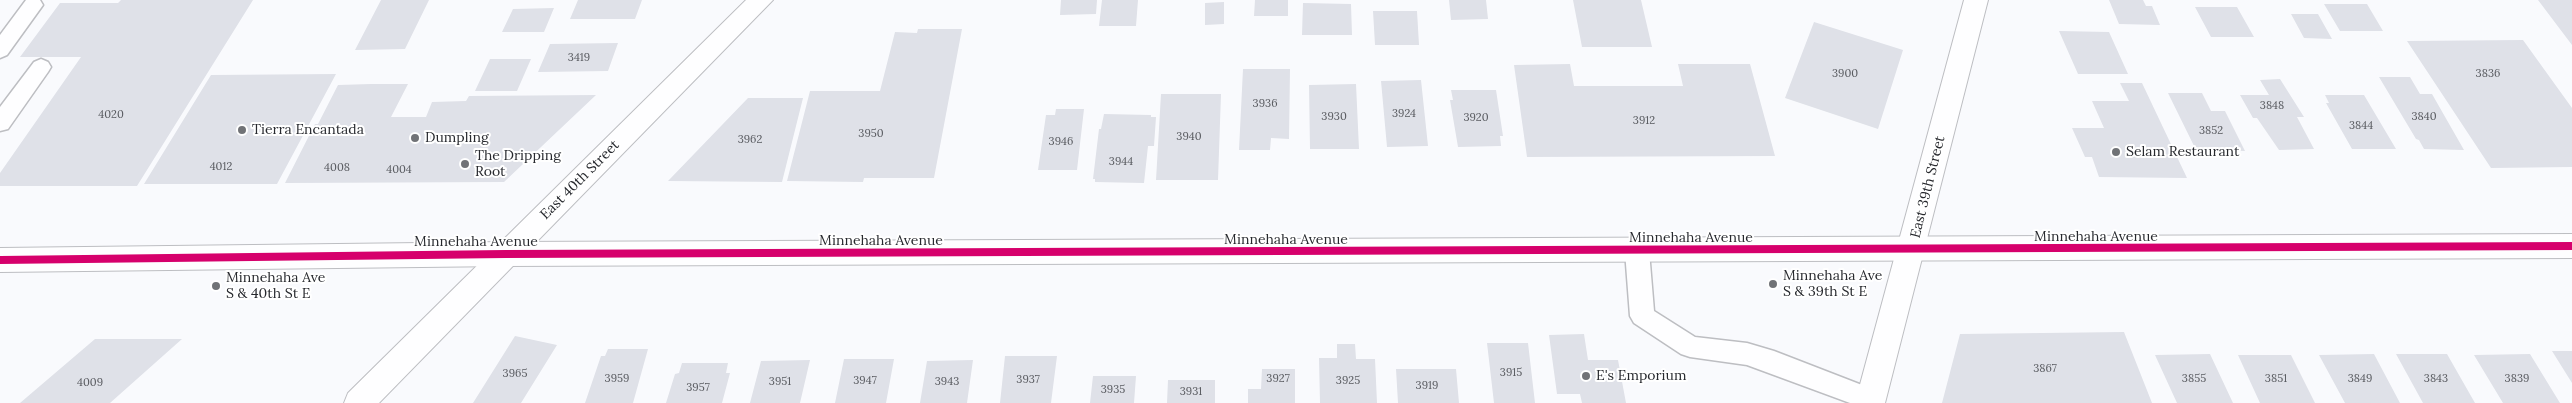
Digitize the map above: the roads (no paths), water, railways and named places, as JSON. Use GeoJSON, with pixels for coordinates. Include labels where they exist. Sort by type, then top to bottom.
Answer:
{"type":"FeatureCollection","features":[{"type":"Feature","properties":{"kind":"main road","name":"East 40th Street"},"geometry":{"type":"LineString","coordinates":[[359,403],[761,0]]}},
{"type":"Feature","properties":{"kind":"main road","name":"East 39th Street"},"geometry":{"type":"LineString","coordinates":[[1870,402],[1912,250],[1976,0]]}},
{"type":"Feature","properties":{"kind":"main road","name":"Minnehaha Avenue"},"geometry":{"type":"LineString","coordinates":[[0,260],[506,254],[2572,246]]}},
{"type":"Feature","properties":{"kind":"lane"},"geometry":{"type":"LineString","coordinates":[[0,50],[33,4]]}},
{"type":"Feature","properties":{"kind":"lane"},"geometry":{"type":"LineString","coordinates":[[0,123],[41,67]]}},
{"type":"Feature","properties":{"kind":"lane"},"geometry":{"type":"LineString","coordinates":[[1636,251],[1642,316],[1682,342],[1690,347],[1747,354],[1774,362],[1870,402]]}},
{"type":"Feature","properties":{"kind":"place","name":"Tierra Encantada"},"geometry":{"type":"Point","coordinates":[242,130]}},
{"type":"Feature","properties":{"kind":"place","name":"Dumpling"},"geometry":{"type":"Point","coordinates":[415,138]}},
{"type":"Feature","properties":{"kind":"place","name":"Selam Restaurant"},"geometry":{"type":"Point","coordinates":[2116,152]}},
{"type":"Feature","properties":{"kind":"place","name":"The Dripping Root"},"geometry":{"type":"Point","coordinates":[465,164]}},
{"type":"Feature","properties":{"kind":"place","name":"Minnehaha Ave S & 39th St E"},"geometry":{"type":"Point","coordinates":[1773,284]}},
{"type":"Feature","properties":{"kind":"place","name":"Minnehaha Ave S & 40th St E"},"geometry":{"type":"Point","coordinates":[216,286]}},
{"type":"Feature","properties":{"kind":"place","name":"E's Emporium"},"geometry":{"type":"Point","coordinates":[1586,376]}}]}
